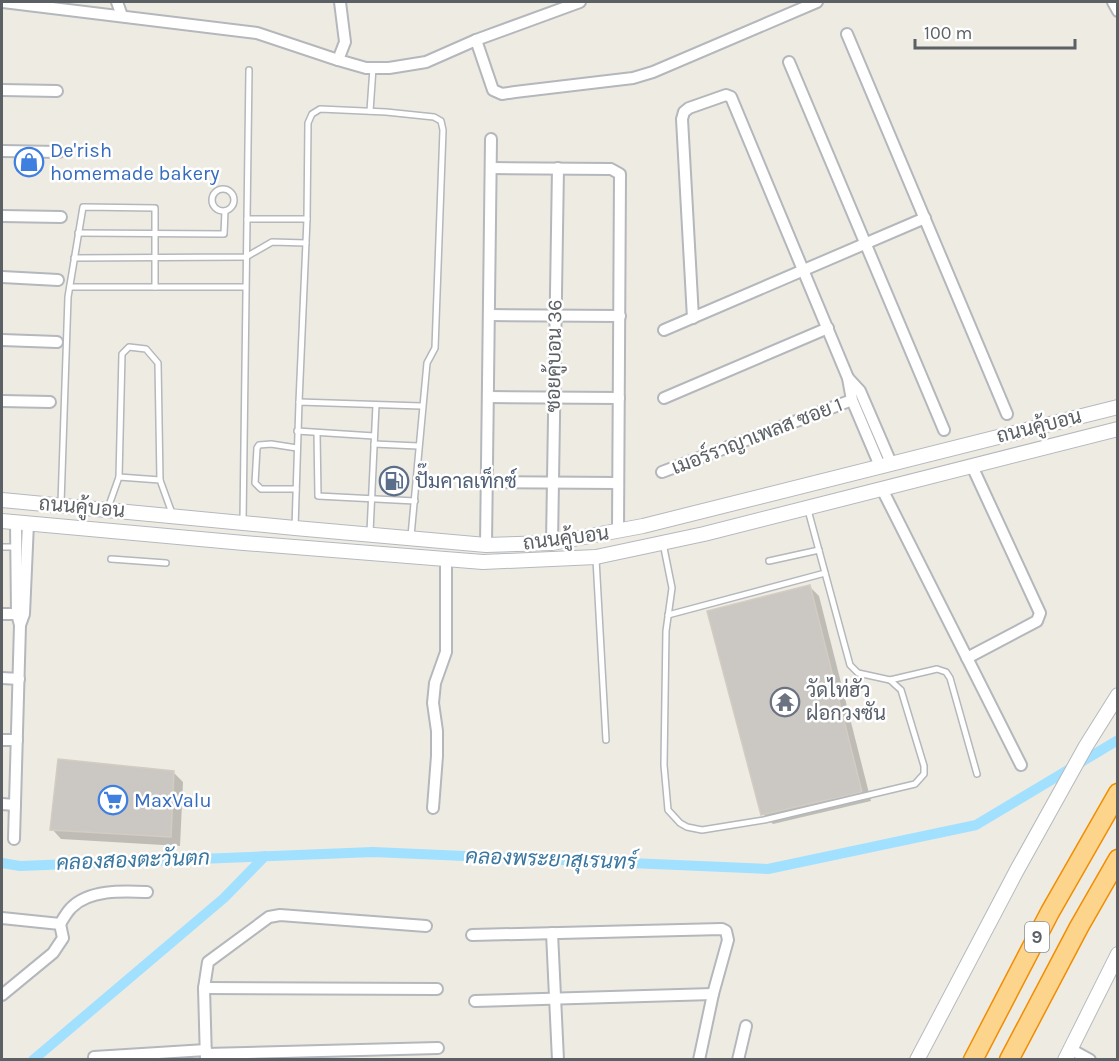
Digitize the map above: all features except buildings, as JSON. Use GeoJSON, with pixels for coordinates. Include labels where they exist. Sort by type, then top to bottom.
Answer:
{"type":"FeatureCollection","features":[{"type":"Feature","properties":{"kind":"highway","name":"9"},"geometry":{"type":"LineString","coordinates":[[973,1059],[1118,793]]}},
{"type":"Feature","properties":{"kind":"highway","name":"9"},"geometry":{"type":"LineString","coordinates":[[1009,1059],[1118,859]]}},
{"type":"Feature","properties":{"kind":"main road","name":"ถนนคู้บอน"},"geometry":{"type":"LineString","coordinates":[[2,500],[486,545],[552,543],[618,531],[1118,407]]}},
{"type":"Feature","properties":{"kind":"main road","name":"ถนนคู้บอน"},"geometry":{"type":"LineString","coordinates":[[15,522],[483,562],[596,557],[807,508],[1118,429]]}},
{"type":"Feature","properties":{"kind":"main road"},"geometry":{"type":"LineString","coordinates":[[315,548],[317,530]]}},
{"type":"Feature","properties":{"kind":"main road"},"geometry":{"type":"LineString","coordinates":[[917,1059],[1017,870],[1086,746],[1118,695]]}},
{"type":"Feature","properties":{"kind":"main road"},"geometry":{"type":"LineString","coordinates":[[1067,1054],[1118,954]]}},
{"type":"Feature","properties":{"kind":"street"},"geometry":{"type":"LineString","coordinates":[[3,2],[257,33],[338,60],[373,68],[426,62],[476,40],[580,2]]}},
{"type":"Feature","properties":{"kind":"street"},"geometry":{"type":"LineString","coordinates":[[117,2],[122,16]]}},
{"type":"Feature","properties":{"kind":"street"},"geometry":{"type":"LineString","coordinates":[[338,60],[344,50],[345,42],[340,2]]}},
{"type":"Feature","properties":{"kind":"street"},"geometry":{"type":"LineString","coordinates":[[476,40],[493,90],[502,94],[633,78],[653,72],[817,2]]}},
{"type":"Feature","properties":{"kind":"street"},"geometry":{"type":"LineString","coordinates":[[1113,2],[1118,11]]}},
{"type":"Feature","properties":{"kind":"street"},"geometry":{"type":"LineString","coordinates":[[847,34],[1007,414]]}},
{"type":"Feature","properties":{"kind":"street"},"geometry":{"type":"LineString","coordinates":[[789,62],[944,430]]}},
{"type":"Feature","properties":{"kind":"street"},"geometry":{"type":"LineString","coordinates":[[2,90],[57,91]]}},
{"type":"Feature","properties":{"kind":"street"},"geometry":{"type":"LineString","coordinates":[[693,318],[683,114],[689,108],[723,95],[731,97],[848,378],[852,400],[886,465]]}},
{"type":"Feature","properties":{"kind":"street"},"geometry":{"type":"LineString","coordinates":[[486,545],[491,139]]}},
{"type":"Feature","properties":{"kind":"street"},"geometry":{"type":"LineString","coordinates":[[2,151],[59,152]]}},
{"type":"Feature","properties":{"kind":"street"},"geometry":{"type":"LineString","coordinates":[[491,168],[611,169],[620,174],[618,531]]}},
{"type":"Feature","properties":{"kind":"street","name":"ซอยคู้บอน 36"},"geometry":{"type":"LineString","coordinates":[[552,543],[558,168]]}},
{"type":"Feature","properties":{"kind":"street"},"geometry":{"type":"LineString","coordinates":[[2,216],[61,217]]}},
{"type":"Feature","properties":{"kind":"street"},"geometry":{"type":"LineString","coordinates":[[664,330],[925,218]]}},
{"type":"Feature","properties":{"kind":"street"},"geometry":{"type":"LineString","coordinates":[[2,278],[58,280]]}},
{"type":"Feature","properties":{"kind":"street"},"geometry":{"type":"LineString","coordinates":[[489,315],[620,316]]}},
{"type":"Feature","properties":{"kind":"street"},"geometry":{"type":"LineString","coordinates":[[664,398],[828,328]]}},
{"type":"Feature","properties":{"kind":"street"},"geometry":{"type":"LineString","coordinates":[[2,340],[57,342]]}},
{"type":"Feature","properties":{"kind":"street"},"geometry":{"type":"LineString","coordinates":[[848,378],[860,391],[886,465]]}},
{"type":"Feature","properties":{"kind":"street"},"geometry":{"type":"LineString","coordinates":[[488,397],[619,398]]}},
{"type":"Feature","properties":{"kind":"street","name":"เมอร์ราญาเพลส ซอย 1"},"geometry":{"type":"LineString","coordinates":[[662,472],[852,400]]}},
{"type":"Feature","properties":{"kind":"street"},"geometry":{"type":"LineString","coordinates":[[2,401],[50,402]]}},
{"type":"Feature","properties":{"kind":"street"},"geometry":{"type":"LineString","coordinates":[[967,658],[1037,621],[1040,613],[972,466]]}},
{"type":"Feature","properties":{"kind":"street"},"geometry":{"type":"LineString","coordinates":[[487,482],[618,483]]}},
{"type":"Feature","properties":{"kind":"street"},"geometry":{"type":"LineString","coordinates":[[882,489],[1021,765]]}},
{"type":"Feature","properties":{"kind":"street"},"geometry":{"type":"LineString","coordinates":[[14,839],[22,547],[15,522]]}},
{"type":"Feature","properties":{"kind":"street"},"geometry":{"type":"LineString","coordinates":[[433,808],[437,756],[435,683],[446,652],[446,559]]}},
{"type":"Feature","properties":{"kind":"street"},"geometry":{"type":"LineString","coordinates":[[2,614],[20,614]]}},
{"type":"Feature","properties":{"kind":"street"},"geometry":{"type":"LineString","coordinates":[[2,678],[19,679]]}},
{"type":"Feature","properties":{"kind":"street"},"geometry":{"type":"LineString","coordinates":[[2,740],[17,740]]}},
{"type":"Feature","properties":{"kind":"street"},"geometry":{"type":"LineString","coordinates":[[2,804],[15,805]]}},
{"type":"Feature","properties":{"kind":"street"},"geometry":{"type":"LineString","coordinates":[[2,995],[53,953],[63,938],[60,924],[71,908],[92,896],[127,891],[147,892]]}},
{"type":"Feature","properties":{"kind":"street"},"geometry":{"type":"LineString","coordinates":[[206,1054],[204,988],[207,964],[210,959],[269,917],[280,915],[426,926]]}},
{"type":"Feature","properties":{"kind":"street"},"geometry":{"type":"LineString","coordinates":[[2,918],[60,924]]}},
{"type":"Feature","properties":{"kind":"street"},"geometry":{"type":"LineString","coordinates":[[472,935],[722,929],[728,933],[728,940],[699,1059]]}},
{"type":"Feature","properties":{"kind":"street"},"geometry":{"type":"LineString","coordinates":[[552,933],[558,1059]]}},
{"type":"Feature","properties":{"kind":"street"},"geometry":{"type":"LineString","coordinates":[[204,988],[437,989]]}},
{"type":"Feature","properties":{"kind":"street"},"geometry":{"type":"LineString","coordinates":[[474,1001],[713,994]]}},
{"type":"Feature","properties":{"kind":"street"},"geometry":{"type":"LineString","coordinates":[[738,1059],[746,1026]]}},
{"type":"Feature","properties":{"kind":"street"},"geometry":{"type":"LineString","coordinates":[[94,1057],[438,1048]]}},
{"type":"Feature","properties":{"kind":"street"},"geometry":{"type":"LineString","coordinates":[[1067,1054],[1090,1059]]}},
{"type":"Feature","properties":{"kind":"lane"},"geometry":{"type":"LineString","coordinates":[[370,111],[373,68]]}},
{"type":"Feature","properties":{"kind":"lane"},"geometry":{"type":"LineString","coordinates":[[243,523],[249,70]]}},
{"type":"Feature","properties":{"kind":"lane"},"geometry":{"type":"LineString","coordinates":[[294,528],[307,219],[308,123],[312,114],[320,109],[370,111],[434,117],[441,121],[443,130],[435,348],[426,363],[410,538]]}},
{"type":"Feature","properties":{"kind":"lane"},"geometry":{"type":"LineString","coordinates":[[221,190],[227,190],[234,201],[225,211],[213,204],[215,193],[221,190]]}},
{"type":"Feature","properties":{"kind":"lane"},"geometry":{"type":"LineString","coordinates":[[234,201],[246,200]]}},
{"type":"Feature","properties":{"kind":"lane"},"geometry":{"type":"LineString","coordinates":[[61,505],[69,286],[82,207],[155,208],[154,287]]}},
{"type":"Feature","properties":{"kind":"lane"},"geometry":{"type":"LineString","coordinates":[[78,233],[224,234],[225,211]]}},
{"type":"Feature","properties":{"kind":"lane"},"geometry":{"type":"LineString","coordinates":[[247,219],[307,219]]}},
{"type":"Feature","properties":{"kind":"lane"},"geometry":{"type":"LineString","coordinates":[[74,258],[246,258],[272,242],[306,243]]}},
{"type":"Feature","properties":{"kind":"lane"},"geometry":{"type":"LineString","coordinates":[[69,286],[245,287]]}},
{"type":"Feature","properties":{"kind":"lane"},"geometry":{"type":"LineString","coordinates":[[107,509],[119,477],[122,354],[129,347],[146,349],[158,363],[160,480],[173,516]]}},
{"type":"Feature","properties":{"kind":"lane"},"geometry":{"type":"LineString","coordinates":[[299,402],[421,406]]}},
{"type":"Feature","properties":{"kind":"lane"},"geometry":{"type":"LineString","coordinates":[[370,535],[376,405]]}},
{"type":"Feature","properties":{"kind":"lane"},"geometry":{"type":"LineString","coordinates":[[297,431],[374,436]]}},
{"type":"Feature","properties":{"kind":"lane"},"geometry":{"type":"LineString","coordinates":[[317,432],[318,496],[414,501]]}},
{"type":"Feature","properties":{"kind":"lane"},"geometry":{"type":"LineString","coordinates":[[296,489],[261,489],[255,483],[259,445],[266,443],[297,448]]}},
{"type":"Feature","properties":{"kind":"lane"},"geometry":{"type":"LineString","coordinates":[[374,444],[418,446]]}},
{"type":"Feature","properties":{"kind":"lane"},"geometry":{"type":"LineString","coordinates":[[119,477],[160,480]]}},
{"type":"Feature","properties":{"kind":"lane"},"geometry":{"type":"LineString","coordinates":[[807,508],[850,665],[858,673],[890,680],[937,669],[946,672],[950,678],[977,774]]}},
{"type":"Feature","properties":{"kind":"lane"},"geometry":{"type":"LineString","coordinates":[[663,543],[672,588],[666,631],[664,765],[666,799],[668,810],[673,817],[687,827],[702,830],[764,820],[915,784],[924,774],[924,766],[901,690],[890,680]]}},
{"type":"Feature","properties":{"kind":"lane"},"geometry":{"type":"LineString","coordinates":[[2,547],[22,547]]}},
{"type":"Feature","properties":{"kind":"lane"},"geometry":{"type":"LineString","coordinates":[[769,561],[819,550]]}},
{"type":"Feature","properties":{"kind":"lane"},"geometry":{"type":"LineString","coordinates":[[596,557],[606,740]]}},
{"type":"Feature","properties":{"kind":"lane"},"geometry":{"type":"LineString","coordinates":[[111,559],[166,563]]}},
{"type":"Feature","properties":{"kind":"lane"},"geometry":{"type":"LineString","coordinates":[[668,615],[825,573]]}},
{"type":"Feature","properties":{"kind":"waterway","name":"คลองพระยาสุเรนทร์"},"geometry":{"type":"LineString","coordinates":[[2,863],[20,866],[373,852],[768,869],[976,825],[1118,740]]}},
{"type":"Feature","properties":{"kind":"waterway","name":"คลองพระยาสุเรนทร์"},"geometry":{"type":"LineString","coordinates":[[33,1060],[224,898],[265,856]]}},
{"type":"Feature","properties":{"kind":"place","name":"De'rish homemade bakery"},"geometry":{"type":"Point","coordinates":[29,162]}},
{"type":"Feature","properties":{"kind":"place","name":"ปั๊มคาลเท็กซ์"},"geometry":{"type":"Point","coordinates":[394,481]}},
{"type":"Feature","properties":{"kind":"place","name":"วัดไท่ฮัว ฝอกวงซัน"},"geometry":{"type":"Point","coordinates":[785,702]}},
{"type":"Feature","properties":{"kind":"place","name":"MaxValu"},"geometry":{"type":"Point","coordinates":[113,800]}},
{"type":"Feature","properties":{"kind":"water label","name":"คลองสองตะวันตก"},"geometry":{"type":"Point","coordinates":[133,860]}}]}
